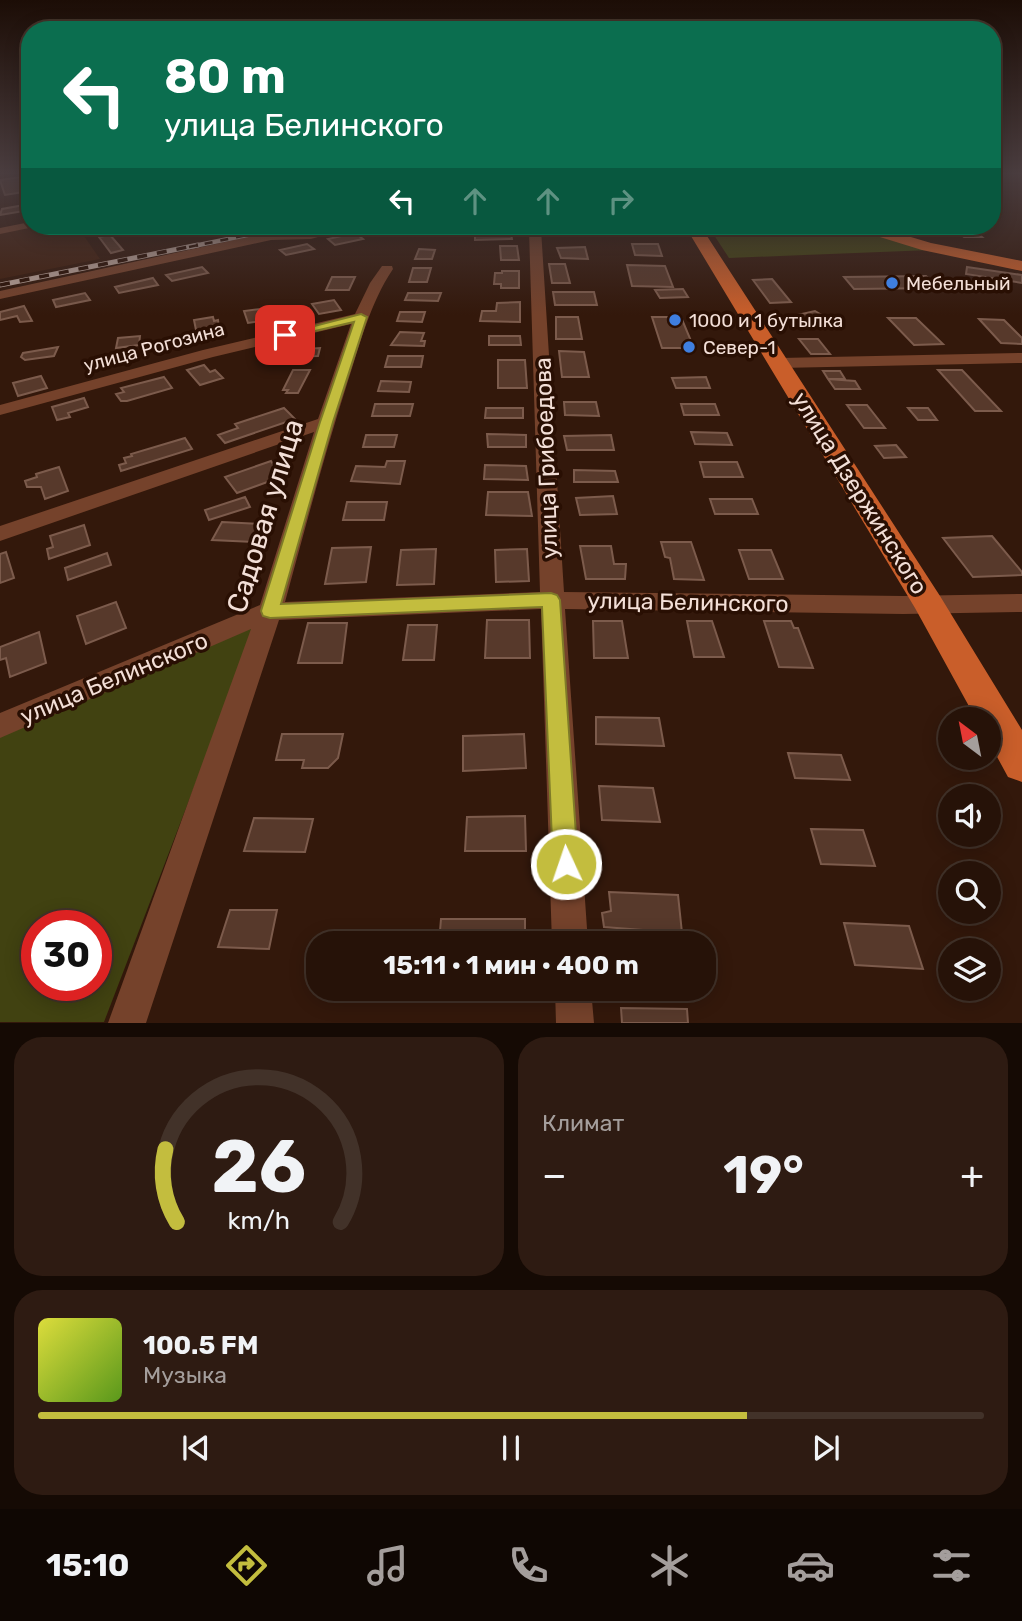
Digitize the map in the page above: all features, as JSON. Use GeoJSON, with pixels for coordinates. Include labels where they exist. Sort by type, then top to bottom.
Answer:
{"type":"FeatureCollection","features":[{"type":"Feature","properties":{"kind":"main road","name":"улица Дзержинского"},"geometry":{"type":"LineString","coordinates":[[700,235],[929,604],[1022,765]]}},
{"type":"Feature","properties":{"kind":"main road"},"geometry":{"type":"LineString","coordinates":[[889,235],[928,247],[1022,266]]}},
{"type":"Feature","properties":{"kind":"street"},"geometry":{"type":"LineString","coordinates":[[0,230],[21,226]]}},
{"type":"Feature","properties":{"kind":"street"},"geometry":{"type":"LineString","coordinates":[[0,295],[271,236],[303,235]]}},
{"type":"Feature","properties":{"kind":"street","name":"улица Грибоедова"},"geometry":{"type":"LineString","coordinates":[[535,235],[551,600],[569,931]]}},
{"type":"Feature","properties":{"kind":"street","name":"Садовая улица"},"geometry":{"type":"LineString","coordinates":[[127,1023],[270,611],[326,422],[361,317],[377,283],[387,269]]}},
{"type":"Feature","properties":{"kind":"street","name":"улица Рогозина"},"geometry":{"type":"LineString","coordinates":[[0,410],[209,353],[361,317]]}},
{"type":"Feature","properties":{"kind":"street"},"geometry":{"type":"LineString","coordinates":[[779,363],[1022,358]]}},
{"type":"Feature","properties":{"kind":"street"},"geometry":{"type":"LineString","coordinates":[[0,534],[326,422]]}},
{"type":"Feature","properties":{"kind":"street","name":"улица Белинского"},"geometry":{"type":"LineString","coordinates":[[0,726],[270,611],[551,600],[1022,603]]}},
{"type":"Feature","properties":{"kind":"street"},"geometry":{"type":"LineString","coordinates":[[574,1001],[575,1023]]}},
{"type":"Feature","properties":{"kind":"shaded area"},"geometry":{"type":"Polygon","coordinates":[[[21,229],[21,235],[83,235],[100,259],[0,279],[0,232],[21,229]]]}},
{"type":"Feature","properties":{"kind":"shaded area"},"geometry":{"type":"Polygon","coordinates":[[[714,235],[880,235],[931,250],[729,258],[714,235]]]}},
{"type":"Feature","properties":{"kind":"shaded area"},"geometry":{"type":"Polygon","coordinates":[[[257,623],[104,1022],[0,1022],[0,735],[257,623]]]}},
{"type":"Feature","properties":{"kind":"building"},"geometry":{"type":"Polygon","coordinates":[[[110,235],[123,250],[111,253],[99,237],[110,235]]]}},
{"type":"Feature","properties":{"kind":"building"},"geometry":{"type":"Polygon","coordinates":[[[358,235],[363,239],[335,245],[328,239],[358,235]]]}},
{"type":"Feature","properties":{"kind":"building"},"geometry":{"type":"Polygon","coordinates":[[[475,235],[511,235],[512,239],[475,240],[475,235]]]}},
{"type":"Feature","properties":{"kind":"building"},"geometry":{"type":"Polygon","coordinates":[[[962,235],[982,237],[964,237],[962,235]]]}},
{"type":"Feature","properties":{"kind":"building"},"geometry":{"type":"Polygon","coordinates":[[[307,244],[314,249],[286,255],[280,250],[307,244]]]}},
{"type":"Feature","properties":{"kind":"building"},"geometry":{"type":"Polygon","coordinates":[[[632,244],[658,244],[662,256],[635,255],[632,244]]]}},
{"type":"Feature","properties":{"kind":"building"},"geometry":{"type":"Polygon","coordinates":[[[500,246],[517,246],[519,260],[501,260],[500,246]]]}},
{"type":"Feature","properties":{"kind":"building"},"geometry":{"type":"Polygon","coordinates":[[[585,247],[588,259],[561,258],[557,248],[585,247]]]}},
{"type":"Feature","properties":{"kind":"building"},"geometry":{"type":"Polygon","coordinates":[[[419,249],[435,250],[432,259],[415,259],[419,249]]]}},
{"type":"Feature","properties":{"kind":"building"},"geometry":{"type":"Polygon","coordinates":[[[549,264],[565,264],[570,283],[552,283],[549,264]]]}},
{"type":"Feature","properties":{"kind":"building"},"geometry":{"type":"Polygon","coordinates":[[[627,265],[665,266],[673,287],[632,286],[627,265]]]}},
{"type":"Feature","properties":{"kind":"building"},"geometry":{"type":"Polygon","coordinates":[[[202,267],[208,273],[172,281],[166,275],[202,267]]]}},
{"type":"Feature","properties":{"kind":"building"},"geometry":{"type":"Polygon","coordinates":[[[967,267],[1022,275],[1022,283],[966,274],[967,267]]]}},
{"type":"Feature","properties":{"kind":"building"},"geometry":{"type":"Polygon","coordinates":[[[413,268],[431,268],[427,282],[409,282],[413,268]]]}},
{"type":"Feature","properties":{"kind":"building"},"geometry":{"type":"Polygon","coordinates":[[[519,271],[519,288],[501,288],[501,284],[494,284],[495,273],[519,271]]]}},
{"type":"Feature","properties":{"kind":"building","name":"Мебельный"},"geometry":{"type":"Polygon","coordinates":[[[926,276],[941,288],[854,289],[844,277],[926,276]]]}},
{"type":"Feature","properties":{"kind":"building"},"geometry":{"type":"Polygon","coordinates":[[[332,277],[355,277],[349,290],[326,290],[332,277]]]}},
{"type":"Feature","properties":{"kind":"building"},"geometry":{"type":"Polygon","coordinates":[[[153,278],[158,285],[119,293],[115,287],[153,278]]]}},
{"type":"Feature","properties":{"kind":"building"},"geometry":{"type":"Polygon","coordinates":[[[772,279],[791,302],[770,303],[753,280],[772,279]]]}},
{"type":"Feature","properties":{"kind":"building"},"geometry":{"type":"Polygon","coordinates":[[[683,289],[688,297],[660,298],[655,290],[683,289]]]}},
{"type":"Feature","properties":{"kind":"building"},"geometry":{"type":"Polygon","coordinates":[[[553,292],[594,292],[597,305],[555,305],[553,292]]]}},
{"type":"Feature","properties":{"kind":"building"},"geometry":{"type":"Polygon","coordinates":[[[85,293],[90,300],[56,307],[53,300],[85,293]]]}},
{"type":"Feature","properties":{"kind":"building"},"geometry":{"type":"Polygon","coordinates":[[[408,293],[441,293],[438,301],[405,300],[408,293]]]}},
{"type":"Feature","properties":{"kind":"building"},"geometry":{"type":"Polygon","coordinates":[[[334,300],[341,310],[319,314],[312,304],[334,300]]]}},
{"type":"Feature","properties":{"kind":"building"},"geometry":{"type":"Polygon","coordinates":[[[520,302],[520,322],[480,321],[482,311],[496,311],[497,303],[520,302]]]}},
{"type":"Feature","properties":{"kind":"building"},"geometry":{"type":"Polygon","coordinates":[[[24,306],[32,321],[20,322],[17,316],[0,320],[0,312],[24,306]]]}},
{"type":"Feature","properties":{"kind":"building"},"geometry":{"type":"Polygon","coordinates":[[[270,308],[272,314],[265,315],[267,320],[248,323],[244,311],[270,308]]]}},
{"type":"Feature","properties":{"kind":"building"},"geometry":{"type":"Polygon","coordinates":[[[815,311],[827,318],[805,323],[793,316],[815,311]]]}},
{"type":"Feature","properties":{"kind":"building"},"geometry":{"type":"Polygon","coordinates":[[[400,312],[425,312],[422,322],[397,321],[400,312]]]}},
{"type":"Feature","properties":{"kind":"building"},"geometry":{"type":"Polygon","coordinates":[[[213,317],[214,321],[218,320],[219,327],[196,330],[194,320],[213,317]]]}},
{"type":"Feature","properties":{"kind":"building"},"geometry":{"type":"Polygon","coordinates":[[[556,317],[578,317],[582,339],[556,339],[556,317]]]}},
{"type":"Feature","properties":{"kind":"building"},"geometry":{"type":"Polygon","coordinates":[[[652,317],[681,317],[694,348],[662,348],[652,317]]]}},
{"type":"Feature","properties":{"kind":"building"},"geometry":{"type":"Polygon","coordinates":[[[888,318],[916,318],[943,344],[914,345],[888,318]]]}},
{"type":"Feature","properties":{"kind":"building"},"geometry":{"type":"Polygon","coordinates":[[[979,319],[1004,320],[1022,338],[1022,344],[1001,343],[979,319]]]}},
{"type":"Feature","properties":{"kind":"building"},"geometry":{"type":"Polygon","coordinates":[[[400,332],[424,333],[421,341],[425,341],[424,346],[391,345],[400,332]]]}},
{"type":"Feature","properties":{"kind":"building"},"geometry":{"type":"Polygon","coordinates":[[[140,336],[139,345],[116,348],[118,338],[140,336]]]}},
{"type":"Feature","properties":{"kind":"building"},"geometry":{"type":"Polygon","coordinates":[[[489,336],[520,336],[521,345],[489,345],[489,336]]]}},
{"type":"Feature","properties":{"kind":"building"},"geometry":{"type":"Polygon","coordinates":[[[799,339],[818,339],[830,354],[811,354],[799,339]]]}},
{"type":"Feature","properties":{"kind":"building"},"geometry":{"type":"Polygon","coordinates":[[[287,346],[320,348],[318,356],[283,357],[287,346]]]}},
{"type":"Feature","properties":{"kind":"building"},"geometry":{"type":"Polygon","coordinates":[[[58,347],[54,356],[25,360],[21,357],[23,353],[58,347]]]}},
{"type":"Feature","properties":{"kind":"building"},"geometry":{"type":"Polygon","coordinates":[[[559,351],[584,352],[589,377],[562,377],[559,351]]]}},
{"type":"Feature","properties":{"kind":"building"},"geometry":{"type":"Polygon","coordinates":[[[388,356],[423,356],[421,367],[385,367],[388,356]]]}},
{"type":"Feature","properties":{"kind":"building"},"geometry":{"type":"Polygon","coordinates":[[[498,360],[525,360],[527,388],[498,388],[498,360]]]}},
{"type":"Feature","properties":{"kind":"building"},"geometry":{"type":"Polygon","coordinates":[[[204,365],[210,372],[215,370],[223,378],[200,385],[187,370],[204,365]]]}},
{"type":"Feature","properties":{"kind":"building"},"geometry":{"type":"Polygon","coordinates":[[[293,370],[310,370],[298,393],[286,393],[288,390],[283,390],[293,370]]]}},
{"type":"Feature","properties":{"kind":"building"},"geometry":{"type":"Polygon","coordinates":[[[938,370],[962,370],[1001,411],[975,411],[938,370]]]}},
{"type":"Feature","properties":{"kind":"building"},"geometry":{"type":"Polygon","coordinates":[[[823,371],[840,371],[845,379],[828,379],[823,371]]]}},
{"type":"Feature","properties":{"kind":"building"},"geometry":{"type":"Polygon","coordinates":[[[41,376],[47,388],[18,396],[13,383],[41,376]]]}},
{"type":"Feature","properties":{"kind":"building"},"geometry":{"type":"Polygon","coordinates":[[[164,377],[172,388],[127,401],[121,401],[116,394],[124,392],[121,388],[164,377]]]}},
{"type":"Feature","properties":{"kind":"building"},"geometry":{"type":"Polygon","coordinates":[[[706,377],[710,388],[676,388],[672,378],[706,377]]]}},
{"type":"Feature","properties":{"kind":"building"},"geometry":{"type":"Polygon","coordinates":[[[828,379],[855,381],[860,389],[835,389],[828,379]]]}},
{"type":"Feature","properties":{"kind":"building"},"geometry":{"type":"Polygon","coordinates":[[[381,381],[411,382],[409,392],[378,391],[381,381]]]}},
{"type":"Feature","properties":{"kind":"building"},"geometry":{"type":"Polygon","coordinates":[[[84,398],[88,407],[68,413],[70,417],[57,420],[52,407],[84,398]]]}},
{"type":"Feature","properties":{"kind":"building"},"geometry":{"type":"Polygon","coordinates":[[[564,402],[596,402],[599,416],[565,415],[564,402]]]}},
{"type":"Feature","properties":{"kind":"building"},"geometry":{"type":"Polygon","coordinates":[[[375,404],[413,404],[410,416],[372,416],[375,404]]]}},
{"type":"Feature","properties":{"kind":"building"},"geometry":{"type":"Polygon","coordinates":[[[681,404],[715,404],[719,415],[684,415],[681,404]]]}},
{"type":"Feature","properties":{"kind":"building"},"geometry":{"type":"Polygon","coordinates":[[[847,405],[867,405],[885,428],[864,428],[847,405]]]}},
{"type":"Feature","properties":{"kind":"building"},"geometry":{"type":"Polygon","coordinates":[[[284,408],[295,419],[225,443],[218,435],[238,428],[235,424],[284,408]]]}},
{"type":"Feature","properties":{"kind":"building"},"geometry":{"type":"Polygon","coordinates":[[[486,408],[523,408],[523,418],[485,418],[486,408]]]}},
{"type":"Feature","properties":{"kind":"building"},"geometry":{"type":"Polygon","coordinates":[[[908,408],[928,408],[937,420],[918,420],[908,408]]]}},
{"type":"Feature","properties":{"kind":"building"},"geometry":{"type":"Polygon","coordinates":[[[691,432],[727,433],[732,445],[695,444],[691,432]]]}},
{"type":"Feature","properties":{"kind":"building"},"geometry":{"type":"Polygon","coordinates":[[[487,434],[526,435],[526,447],[488,447],[487,434]]]}},
{"type":"Feature","properties":{"kind":"building"},"geometry":{"type":"Polygon","coordinates":[[[366,435],[397,435],[394,447],[363,447],[366,435]]]}},
{"type":"Feature","properties":{"kind":"building"},"geometry":{"type":"Polygon","coordinates":[[[611,435],[614,450],[567,450],[564,436],[611,435]]]}},
{"type":"Feature","properties":{"kind":"building"},"geometry":{"type":"Polygon","coordinates":[[[185,438],[192,449],[121,471],[119,465],[126,463],[124,458],[132,456],[131,454],[185,438]]]}},
{"type":"Feature","properties":{"kind":"building"},"geometry":{"type":"Polygon","coordinates":[[[896,445],[906,457],[884,458],[875,446],[896,445]]]}},
{"type":"Feature","properties":{"kind":"building"},"geometry":{"type":"Polygon","coordinates":[[[271,461],[281,477],[237,493],[225,477],[271,461]]]}},
{"type":"Feature","properties":{"kind":"building"},"geometry":{"type":"Polygon","coordinates":[[[387,461],[405,461],[400,484],[351,481],[356,466],[385,467],[387,461]]]}},
{"type":"Feature","properties":{"kind":"building"},"geometry":{"type":"Polygon","coordinates":[[[700,462],[737,462],[743,477],[704,477],[700,462]]]}},
{"type":"Feature","properties":{"kind":"building"},"geometry":{"type":"Polygon","coordinates":[[[485,465],[526,466],[528,480],[484,479],[485,465]]]}},
{"type":"Feature","properties":{"kind":"building"},"geometry":{"type":"Polygon","coordinates":[[[59,467],[68,491],[45,499],[41,487],[27,487],[25,481],[37,477],[36,474],[59,467]]]}},
{"type":"Feature","properties":{"kind":"building"},"geometry":{"type":"Polygon","coordinates":[[[574,470],[615,471],[618,482],[574,482],[574,470]]]}},
{"type":"Feature","properties":{"kind":"building"},"geometry":{"type":"Polygon","coordinates":[[[488,492],[528,492],[532,516],[486,515],[488,492]]]}},
{"type":"Feature","properties":{"kind":"building"},"geometry":{"type":"Polygon","coordinates":[[[613,496],[617,514],[580,515],[576,498],[613,496]]]}},
{"type":"Feature","properties":{"kind":"building"},"geometry":{"type":"Polygon","coordinates":[[[245,497],[250,507],[209,520],[205,510],[245,497]]]}},
{"type":"Feature","properties":{"kind":"building"},"geometry":{"type":"Polygon","coordinates":[[[710,499],[752,499],[758,514],[715,514],[710,499]]]}},
{"type":"Feature","properties":{"kind":"building"},"geometry":{"type":"Polygon","coordinates":[[[347,502],[387,502],[384,520],[343,520],[347,502]]]}},
{"type":"Feature","properties":{"kind":"building"},"geometry":{"type":"Polygon","coordinates":[[[222,522],[263,524],[254,542],[212,540],[222,522]]]}},
{"type":"Feature","properties":{"kind":"building"},"geometry":{"type":"Polygon","coordinates":[[[84,525],[90,545],[49,559],[47,549],[53,547],[50,536],[84,525]]]}},
{"type":"Feature","properties":{"kind":"building"},"geometry":{"type":"Polygon","coordinates":[[[992,536],[1022,575],[973,577],[943,538],[992,536]]]}},
{"type":"Feature","properties":{"kind":"building"},"geometry":{"type":"Polygon","coordinates":[[[661,542],[691,542],[704,580],[674,579],[670,558],[665,557],[661,542]]]}},
{"type":"Feature","properties":{"kind":"building"},"geometry":{"type":"Polygon","coordinates":[[[580,546],[611,546],[614,564],[626,564],[625,579],[586,579],[580,546]]]}},
{"type":"Feature","properties":{"kind":"building"},"geometry":{"type":"Polygon","coordinates":[[[371,547],[366,582],[325,584],[332,548],[371,547]]]}},
{"type":"Feature","properties":{"kind":"building"},"geometry":{"type":"Polygon","coordinates":[[[371,547],[366,582],[325,584],[332,548],[371,547]]]}},
{"type":"Feature","properties":{"kind":"building"},"geometry":{"type":"Polygon","coordinates":[[[436,549],[434,584],[397,585],[401,550],[436,549]]]}},
{"type":"Feature","properties":{"kind":"building"},"geometry":{"type":"Polygon","coordinates":[[[527,549],[529,581],[496,582],[495,550],[527,549]]]}},
{"type":"Feature","properties":{"kind":"building"},"geometry":{"type":"Polygon","coordinates":[[[739,550],[771,550],[783,579],[749,579],[739,550]]]}},
{"type":"Feature","properties":{"kind":"building"},"geometry":{"type":"Polygon","coordinates":[[[6,552],[14,578],[0,583],[0,554],[6,552]]]}},
{"type":"Feature","properties":{"kind":"building"},"geometry":{"type":"Polygon","coordinates":[[[107,553],[111,565],[68,580],[65,568],[107,553]]]}},
{"type":"Feature","properties":{"kind":"building"},"geometry":{"type":"Polygon","coordinates":[[[116,602],[126,628],[86,644],[77,616],[116,602]]]}},
{"type":"Feature","properties":{"kind":"building"},"geometry":{"type":"Polygon","coordinates":[[[487,620],[529,620],[530,658],[485,658],[487,620]]]}},
{"type":"Feature","properties":{"kind":"building"},"geometry":{"type":"Polygon","coordinates":[[[593,621],[622,621],[628,658],[594,658],[593,621]]]}},
{"type":"Feature","properties":{"kind":"building"},"geometry":{"type":"Polygon","coordinates":[[[687,621],[712,621],[724,657],[694,657],[687,621]]]}},
{"type":"Feature","properties":{"kind":"building"},"geometry":{"type":"Polygon","coordinates":[[[764,621],[791,621],[794,628],[798,628],[813,668],[779,667],[764,621]]]}},
{"type":"Feature","properties":{"kind":"building"},"geometry":{"type":"Polygon","coordinates":[[[308,623],[347,623],[342,663],[298,663],[308,623]]]}},
{"type":"Feature","properties":{"kind":"building"},"geometry":{"type":"Polygon","coordinates":[[[408,625],[437,625],[434,660],[403,660],[408,625]]]}},
{"type":"Feature","properties":{"kind":"building"},"geometry":{"type":"Polygon","coordinates":[[[39,632],[46,663],[10,677],[6,658],[0,660],[0,647],[39,632]]]}},
{"type":"Feature","properties":{"kind":"building"},"geometry":{"type":"Polygon","coordinates":[[[596,717],[659,718],[664,746],[596,744],[596,717]]]}},
{"type":"Feature","properties":{"kind":"building"},"geometry":{"type":"Polygon","coordinates":[[[282,734],[343,734],[338,758],[328,768],[302,768],[304,760],[276,760],[282,734]]]}},
{"type":"Feature","properties":{"kind":"building"},"geometry":{"type":"Polygon","coordinates":[[[524,734],[526,768],[463,771],[463,736],[524,734]]]}},
{"type":"Feature","properties":{"kind":"building"},"geometry":{"type":"Polygon","coordinates":[[[788,753],[841,755],[850,780],[795,778],[788,753]]]}},
{"type":"Feature","properties":{"kind":"building"},"geometry":{"type":"Polygon","coordinates":[[[599,786],[653,788],[660,822],[602,820],[599,786]]]}},
{"type":"Feature","properties":{"kind":"building"},"geometry":{"type":"Polygon","coordinates":[[[525,816],[526,851],[465,851],[467,817],[525,816]]]}},
{"type":"Feature","properties":{"kind":"building"},"geometry":{"type":"Polygon","coordinates":[[[254,818],[313,819],[305,852],[244,851],[254,818]]]}},
{"type":"Feature","properties":{"kind":"building"},"geometry":{"type":"Polygon","coordinates":[[[811,829],[863,830],[875,866],[821,864],[811,829]]]}},
{"type":"Feature","properties":{"kind":"building"},"geometry":{"type":"Polygon","coordinates":[[[609,892],[678,895],[682,931],[604,927],[602,913],[611,911],[609,892]]]}},
{"type":"Feature","properties":{"kind":"building"},"geometry":{"type":"Polygon","coordinates":[[[230,910],[277,910],[269,949],[218,947],[230,910]]]}},
{"type":"Feature","properties":{"kind":"building"},"geometry":{"type":"Polygon","coordinates":[[[441,919],[525,919],[525,931],[440,931],[441,919]]]}},
{"type":"Feature","properties":{"kind":"building"},"geometry":{"type":"Polygon","coordinates":[[[844,923],[909,926],[923,969],[855,965],[844,923]]]}},
{"type":"Feature","properties":{"kind":"building"},"geometry":{"type":"Polygon","coordinates":[[[621,1008],[687,1009],[688,1023],[622,1023],[621,1008]]]}},
{"type":"Feature","properties":{"kind":"railway"},"geometry":{"type":"LineString","coordinates":[[189,247],[247,235]]}},
{"type":"Feature","properties":{"kind":"railway"},"geometry":{"type":"LineString","coordinates":[[0,285],[198,245]]}},
{"type":"Feature","properties":{"kind":"place","name":"Мебельный"},"geometry":{"type":"Point","coordinates":[892,283]}},
{"type":"Feature","properties":{"kind":"place","name":"1000 и 1 бутылка"},"geometry":{"type":"Point","coordinates":[675,320]}},
{"type":"Feature","properties":{"kind":"place","name":"Север-1"},"geometry":{"type":"Point","coordinates":[689,347]}},
{"type":"Feature","properties":{"kind":"route"},"geometry":{"type":"LineString","coordinates":[[285,335],[361,317],[326,422],[270,611],[551,600],[566,864]]}}]}
